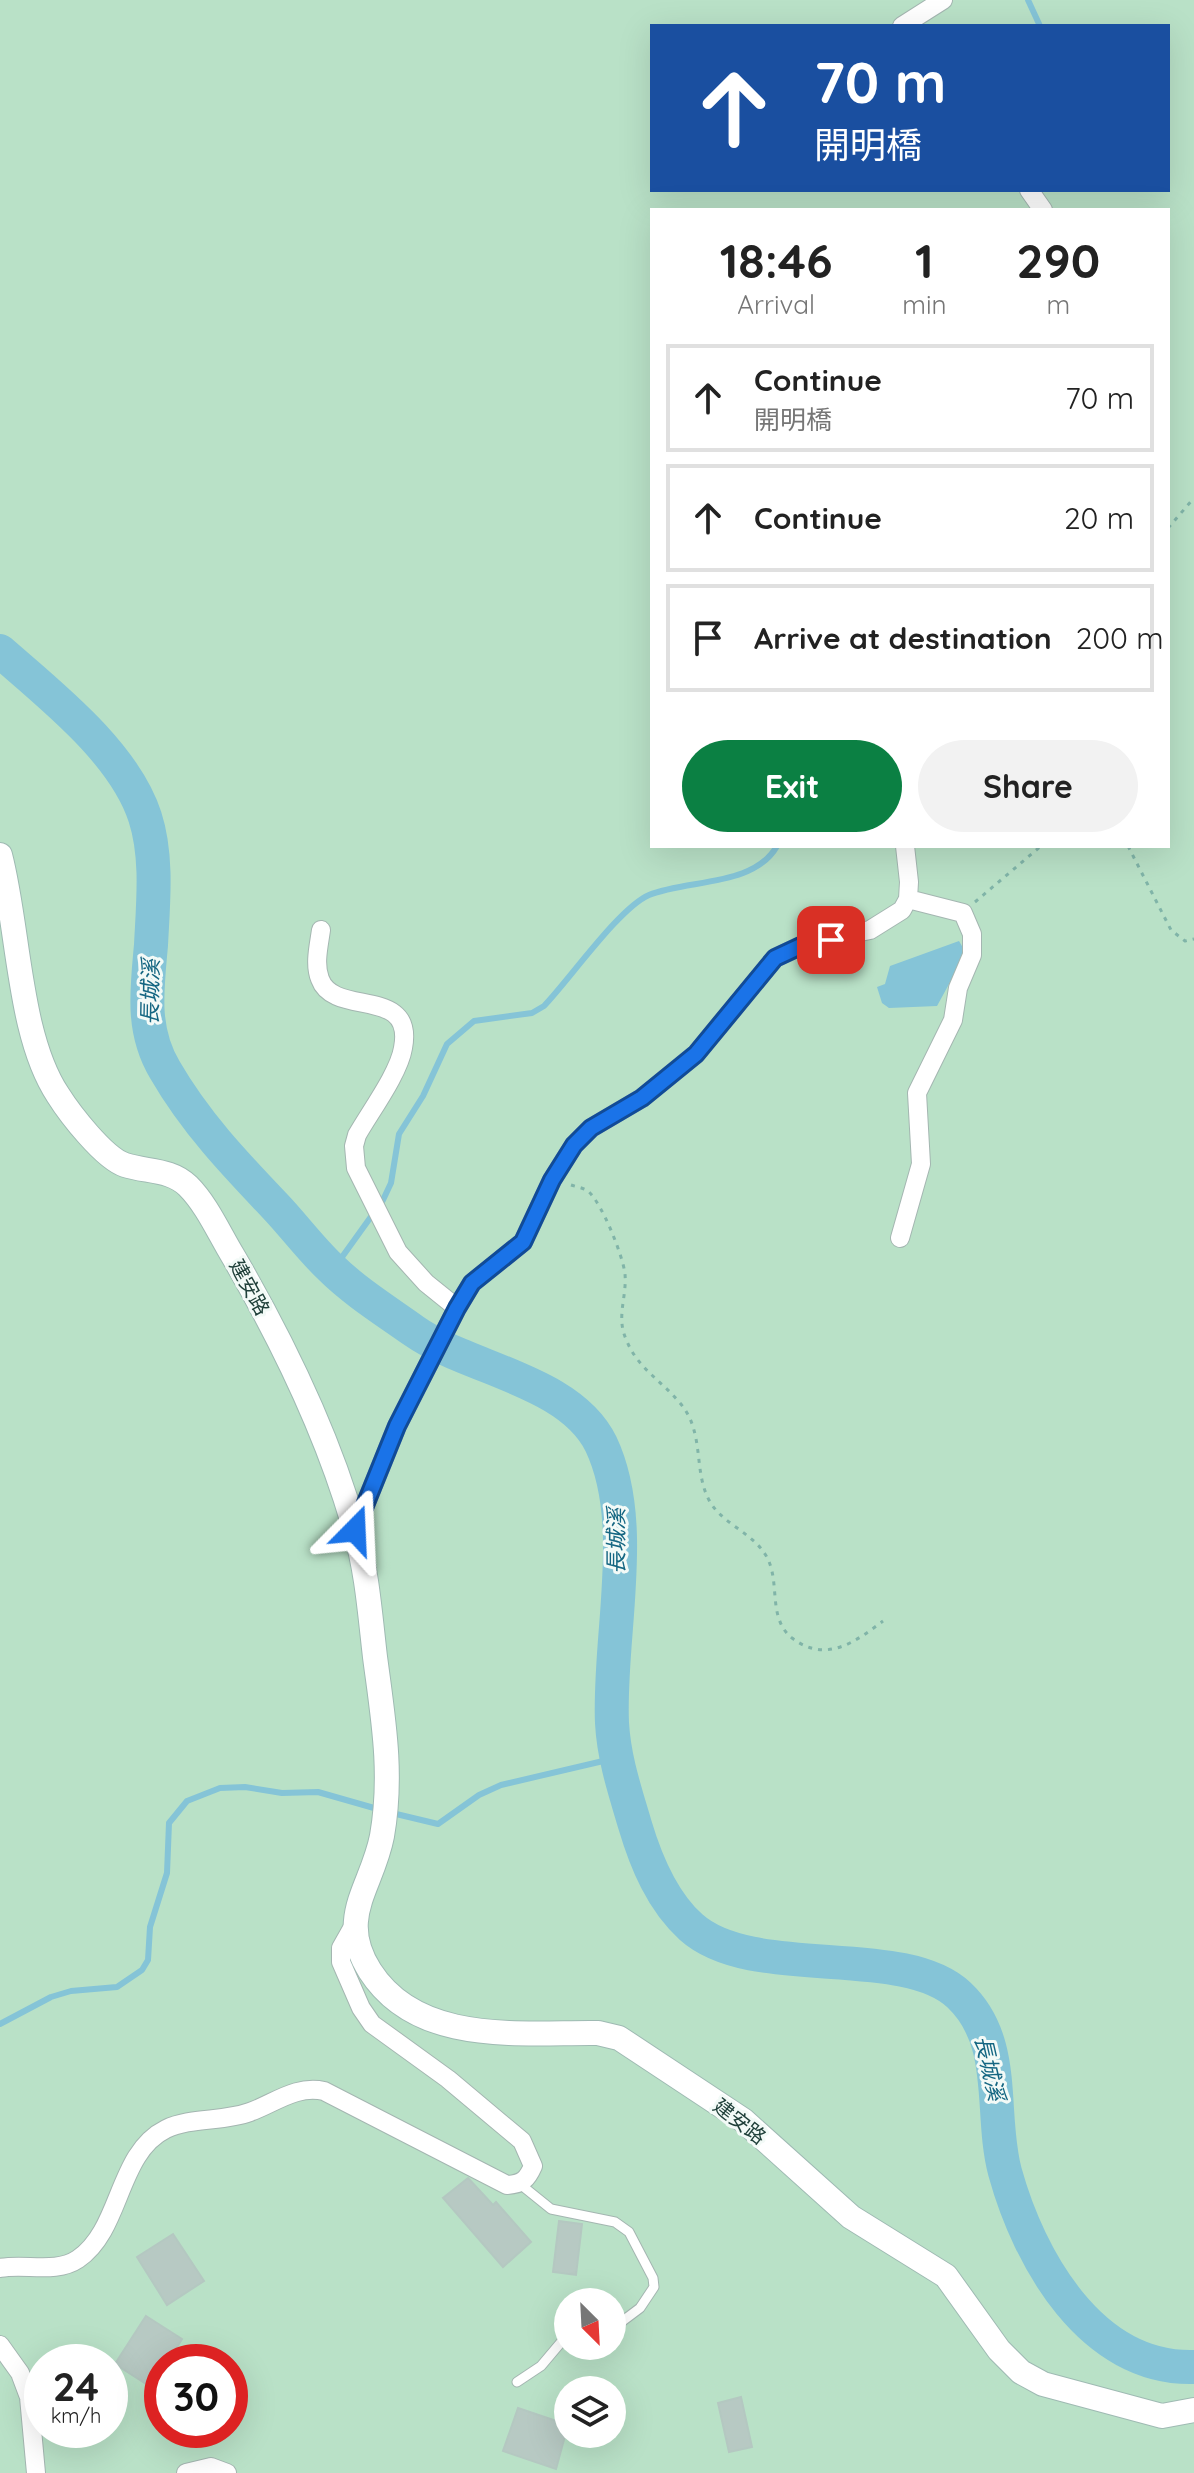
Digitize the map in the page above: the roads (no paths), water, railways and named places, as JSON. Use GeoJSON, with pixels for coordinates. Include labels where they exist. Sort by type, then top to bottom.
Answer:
{"type":"FeatureCollection","features":[{"type":"Feature","properties":{"kind":"street"},"geometry":{"type":"LineString","coordinates":[[905,24],[943,0]]}},
{"type":"Feature","properties":{"kind":"street"},"geometry":{"type":"LineString","coordinates":[[355,1530],[397,1426],[472,1283],[523,1242],[552,1180],[574,1145],[591,1128],[642,1098],[707,1044],[775,958],[807,943],[870,930],[902,910],[908,899],[905,848]]}},
{"type":"Feature","properties":{"kind":"street","name":"建安路"},"geometry":{"type":"LineString","coordinates":[[0,855],[16,927],[24,990],[51,1083],[80,1123],[118,1162],[177,1178],[199,1201],[258,1299],[311,1408],[355,1530],[368,1592],[388,1744],[382,1834],[355,1911],[354,1925],[369,1969],[387,1994],[405,2009],[461,2029],[598,2033],[619,2038],[743,2120],[851,2217],[946,2276],[999,2350],[1032,2378],[1084,2397],[1162,2416],[1194,2410]]}},
{"type":"Feature","properties":{"kind":"street"},"geometry":{"type":"LineString","coordinates":[[900,1238],[921,1164],[917,1093],[953,1020],[958,988],[972,955],[972,934],[963,913],[908,899]]}},
{"type":"Feature","properties":{"kind":"street"},"geometry":{"type":"LineString","coordinates":[[321,930],[317,963],[325,987],[340,998],[388,1008],[397,1015],[404,1037],[398,1061],[357,1135],[354,1146],[356,1168],[398,1252],[454,1315]]}},
{"type":"Feature","properties":{"kind":"street"},"geometry":{"type":"LineString","coordinates":[[0,2268],[53,2267],[78,2259],[110,2215],[137,2157],[150,2140],[164,2130],[247,2113],[298,2090],[324,2091],[496,2180],[520,2184],[528,2178],[533,2166],[522,2141],[448,2079],[388,2037],[361,2008],[341,1962],[341,1948],[354,1925]]}},
{"type":"Feature","properties":{"kind":"street"},"geometry":{"type":"LineString","coordinates":[[0,2345],[20,2373],[29,2397],[36,2473]]}},
{"type":"Feature","properties":{"kind":"street"},"geometry":{"type":"LineString","coordinates":[[186,2473],[211,2467],[227,2473]]}},
{"type":"Feature","properties":{"kind":"lane"},"geometry":{"type":"LineString","coordinates":[[520,2184],[551,2209],[615,2222],[629,2232],[653,2278],[654,2287],[640,2308],[626,2318]]}},
{"type":"Feature","properties":{"kind":"lane"},"geometry":{"type":"LineString","coordinates":[[517,2382],[541,2366],[554,2351]]}},
{"type":"Feature","properties":{"kind":"water"},"geometry":{"type":"Polygon","coordinates":[[[959,941],[966,953],[937,1006],[889,1008],[882,1003],[877,987],[885,984],[890,966],[959,941]]]}},
{"type":"Feature","properties":{"kind":"waterway"},"geometry":{"type":"LineString","coordinates":[[1028,0],[1039,24]]}},
{"type":"Feature","properties":{"kind":"waterway","name":"長城溪"},"geometry":{"type":"LineString","coordinates":[[0,651],[83,726],[121,770],[135,793],[145,817],[152,848],[153,913],[147,994],[152,1040],[165,1070],[202,1125],[316,1252],[349,1284],[436,1344],[542,1390],[566,1405],[586,1422],[601,1444],[612,1475],[620,1544],[612,1689],[615,1749],[644,1853],[672,1905],[691,1927],[718,1944],[788,1959],[902,1970],[934,1979],[959,1995],[975,2014],[985,2034],[995,2079],[1000,2149],[1005,2172],[1030,2240],[1048,2273],[1095,2330],[1124,2350],[1157,2363],[1194,2367]]}},
{"type":"Feature","properties":{"kind":"waterway"},"geometry":{"type":"LineString","coordinates":[[332,1271],[383,1200],[391,1183],[399,1134],[423,1096],[447,1044],[474,1021],[532,1013],[544,1006],[609,929],[637,902],[665,890],[719,880],[753,869],[775,848]]}},
{"type":"Feature","properties":{"kind":"waterway"},"geometry":{"type":"LineString","coordinates":[[392,1813],[438,1824],[479,1795],[501,1785],[616,1758]]}},
{"type":"Feature","properties":{"kind":"waterway"},"geometry":{"type":"LineString","coordinates":[[0,2024],[51,1997],[71,1991],[117,1987],[142,1970],[148,1960],[150,1927],[167,1873],[169,1823],[187,1801],[220,1788],[245,1787],[282,1793],[318,1792],[381,1810]]}}]}
